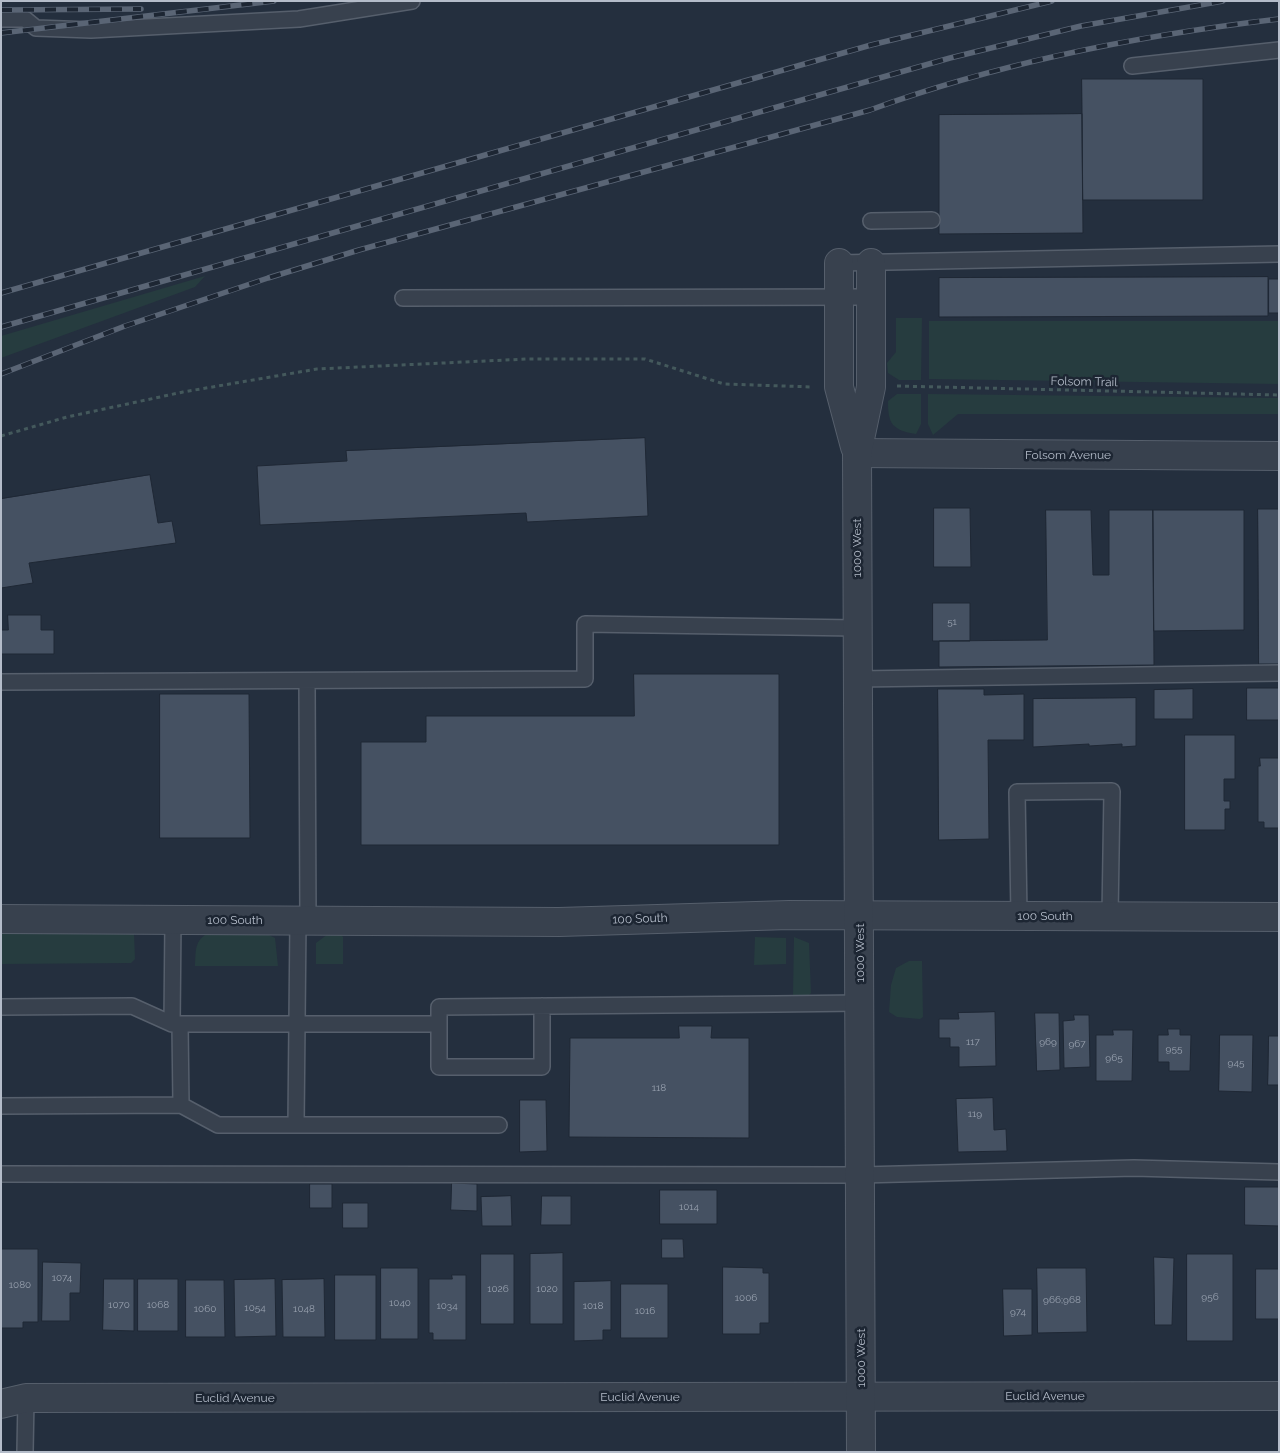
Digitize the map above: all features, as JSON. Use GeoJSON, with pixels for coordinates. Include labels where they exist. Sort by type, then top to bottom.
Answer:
{"type":"FeatureCollection","features":[{"type":"Feature","properties":{"kind":"street","name":"1000 West"},"geometry":{"type":"LineString","coordinates":[[839,263],[839,387],[857,454]]}},
{"type":"Feature","properties":{"kind":"street","name":"1000 West"},"geometry":{"type":"LineString","coordinates":[[861,1452],[857,454],[871,387],[871,263]]}},
{"type":"Feature","properties":{"kind":"street","name":"Folsom Avenue"},"geometry":{"type":"LineString","coordinates":[[857,454],[1279,456]]}},
{"type":"Feature","properties":{"kind":"street","name":"100 South"},"geometry":{"type":"LineString","coordinates":[[1,920],[559,922],[789,915],[1279,917]]}},
{"type":"Feature","properties":{"kind":"street","name":"Euclid Avenue"},"geometry":{"type":"LineString","coordinates":[[14,1401],[1279,1396]]}},
{"type":"Feature","properties":{"kind":"lane"},"geometry":{"type":"LineString","coordinates":[[1,19],[25,19],[36,28],[91,30],[300,20],[412,1]]}},
{"type":"Feature","properties":{"kind":"lane"},"geometry":{"type":"LineString","coordinates":[[1132,66],[1279,50]]}},
{"type":"Feature","properties":{"kind":"lane"},"geometry":{"type":"LineString","coordinates":[[871,221],[932,220]]}},
{"type":"Feature","properties":{"kind":"lane"},"geometry":{"type":"LineString","coordinates":[[839,263],[1279,254]]}},
{"type":"Feature","properties":{"kind":"lane"},"geometry":{"type":"LineString","coordinates":[[403,298],[871,297]]}},
{"type":"Feature","properties":{"kind":"lane"},"geometry":{"type":"LineString","coordinates":[[1,682],[586,680],[586,624],[857,628]]}},
{"type":"Feature","properties":{"kind":"lane"},"geometry":{"type":"LineString","coordinates":[[857,679],[1279,674]]}},
{"type":"Feature","properties":{"kind":"lane"},"geometry":{"type":"LineString","coordinates":[[296,1125],[303,920],[306,682]]}},
{"type":"Feature","properties":{"kind":"lane"},"geometry":{"type":"LineString","coordinates":[[1019,916],[1017,792],[1112,791],[1110,916]]}},
{"type":"Feature","properties":{"kind":"lane"},"geometry":{"type":"LineString","coordinates":[[173,920],[181,1105]]}},
{"type":"Feature","properties":{"kind":"lane"},"geometry":{"type":"LineString","coordinates":[[542,1006],[542,1066],[439,1068],[439,1007],[542,1006],[860,1003]]}},
{"type":"Feature","properties":{"kind":"lane"},"geometry":{"type":"LineString","coordinates":[[1,1008],[132,1006],[176,1024],[439,1024]]}},
{"type":"Feature","properties":{"kind":"lane"},"geometry":{"type":"LineString","coordinates":[[1,1106],[181,1105],[218,1125],[499,1125]]}},
{"type":"Feature","properties":{"kind":"lane"},"geometry":{"type":"LineString","coordinates":[[1,1174],[861,1174],[1134,1168],[1279,1172]]}},
{"type":"Feature","properties":{"kind":"lane"},"geometry":{"type":"LineString","coordinates":[[14,1401],[25,1452]]}},
{"type":"Feature","properties":{"kind":"path"},"geometry":{"type":"LineString","coordinates":[[1,436],[67,417],[183,392],[317,369],[527,359],[645,359],[724,384],[788,388],[820,387]]}},
{"type":"Feature","properties":{"kind":"path","name":"Folsom Trail"},"geometry":{"type":"LineString","coordinates":[[888,386],[1279,395]]}},
{"type":"Feature","properties":{"kind":"green space"},"geometry":{"type":"Polygon","coordinates":[[[205,276],[195,287],[1,358],[1,336],[205,276]]]}},
{"type":"Feature","properties":{"kind":"green space"},"geometry":{"type":"Polygon","coordinates":[[[896,318],[922,318],[921,380],[899,380],[888,373],[887,363],[896,352],[896,318]]]}},
{"type":"Feature","properties":{"kind":"green space"},"geometry":{"type":"Polygon","coordinates":[[[929,321],[1279,321],[1279,384],[929,379],[929,321]]]}},
{"type":"Feature","properties":{"kind":"green space"},"geometry":{"type":"Polygon","coordinates":[[[897,394],[921,394],[921,424],[916,434],[893,425],[889,415],[888,401],[897,394]]]}},
{"type":"Feature","properties":{"kind":"green space"},"geometry":{"type":"Polygon","coordinates":[[[928,394],[1279,398],[1279,414],[958,414],[933,435],[928,424],[928,394]]]}},
{"type":"Feature","properties":{"kind":"green space"},"geometry":{"type":"Polygon","coordinates":[[[1,933],[134,933],[135,959],[131,963],[1,964],[1,933]]]}},
{"type":"Feature","properties":{"kind":"green space"},"geometry":{"type":"Polygon","coordinates":[[[209,933],[265,933],[275,938],[278,966],[195,966],[198,943],[209,933]]]}},
{"type":"Feature","properties":{"kind":"green space"},"geometry":{"type":"Polygon","coordinates":[[[340,933],[343,937],[343,964],[316,964],[316,943],[328,934],[340,933]]]}},
{"type":"Feature","properties":{"kind":"green space"},"geometry":{"type":"Polygon","coordinates":[[[755,937],[786,938],[786,964],[754,965],[755,937]]]}},
{"type":"Feature","properties":{"kind":"green space"},"geometry":{"type":"Polygon","coordinates":[[[794,937],[809,943],[811,993],[809,995],[793,995],[794,937]]]}},
{"type":"Feature","properties":{"kind":"green space"},"geometry":{"type":"Polygon","coordinates":[[[909,961],[922,961],[923,1017],[920,1019],[897,1017],[889,1012],[891,985],[896,968],[909,961]]]}},
{"type":"Feature","properties":{"kind":"building"},"geometry":{"type":"Polygon","coordinates":[[[1082,79],[1203,79],[1203,200],[1083,200],[1082,79]]]}},
{"type":"Feature","properties":{"kind":"building"},"geometry":{"type":"Polygon","coordinates":[[[1082,114],[1083,233],[939,234],[939,115],[1082,114]]]}},
{"type":"Feature","properties":{"kind":"building"},"geometry":{"type":"Polygon","coordinates":[[[1268,277],[1268,316],[939,317],[939,278],[1268,277]]]}},
{"type":"Feature","properties":{"kind":"building"},"geometry":{"type":"Polygon","coordinates":[[[1269,279],[1279,279],[1279,313],[1269,313],[1269,279]]]}},
{"type":"Feature","properties":{"kind":"building"},"geometry":{"type":"Polygon","coordinates":[[[645,438],[648,516],[527,522],[526,513],[260,525],[257,466],[347,461],[346,451],[645,438]]]}},
{"type":"Feature","properties":{"kind":"building"},"geometry":{"type":"Polygon","coordinates":[[[150,475],[158,523],[172,521],[176,543],[29,563],[33,583],[1,588],[1,499],[150,475]]]}},
{"type":"Feature","properties":{"kind":"building"},"geometry":{"type":"Polygon","coordinates":[[[934,508],[970,508],[971,567],[934,567],[934,508]]]}},
{"type":"Feature","properties":{"kind":"building"},"geometry":{"type":"Polygon","coordinates":[[[1258,509],[1279,509],[1279,664],[1259,664],[1258,509]]]}},
{"type":"Feature","properties":{"kind":"building"},"geometry":{"type":"Polygon","coordinates":[[[1046,510],[1091,510],[1093,575],[1109,575],[1109,510],[1153,510],[1154,665],[939,667],[939,641],[1047,640],[1046,510]]]}},
{"type":"Feature","properties":{"kind":"building"},"geometry":{"type":"Polygon","coordinates":[[[1153,510],[1244,510],[1244,630],[1154,631],[1153,510]]]}},
{"type":"Feature","properties":{"kind":"building"},"geometry":{"type":"Polygon","coordinates":[[[933,603],[970,603],[970,641],[933,641],[933,603]]]}},
{"type":"Feature","properties":{"kind":"building"},"geometry":{"type":"Polygon","coordinates":[[[8,615],[41,615],[41,630],[54,630],[54,654],[1,654],[1,630],[8,630],[8,615]]]}},
{"type":"Feature","properties":{"kind":"building"},"geometry":{"type":"Polygon","coordinates":[[[634,674],[779,674],[779,845],[361,845],[361,742],[426,742],[426,716],[634,716],[634,674]]]}},
{"type":"Feature","properties":{"kind":"building"},"geometry":{"type":"Polygon","coordinates":[[[1247,688],[1279,688],[1279,720],[1247,720],[1247,688]]]}},
{"type":"Feature","properties":{"kind":"building"},"geometry":{"type":"Polygon","coordinates":[[[938,689],[984,689],[984,695],[1024,694],[1024,740],[988,740],[989,839],[939,840],[938,689]]]}},
{"type":"Feature","properties":{"kind":"building"},"geometry":{"type":"Polygon","coordinates":[[[1193,689],[1193,719],[1154,719],[1154,690],[1193,689]]]}},
{"type":"Feature","properties":{"kind":"building"},"geometry":{"type":"Polygon","coordinates":[[[160,694],[249,694],[250,838],[160,838],[160,694]]]}},
{"type":"Feature","properties":{"kind":"building"},"geometry":{"type":"Polygon","coordinates":[[[1136,698],[1136,746],[1122,747],[1122,744],[1089,746],[1089,744],[1033,747],[1033,699],[1136,698]]]}},
{"type":"Feature","properties":{"kind":"building"},"geometry":{"type":"Polygon","coordinates":[[[1185,735],[1235,735],[1235,779],[1224,779],[1224,801],[1230,801],[1230,809],[1225,809],[1225,830],[1185,830],[1185,735]]]}},
{"type":"Feature","properties":{"kind":"building"},"geometry":{"type":"Polygon","coordinates":[[[1260,758],[1279,758],[1279,828],[1264,828],[1264,822],[1258,822],[1258,766],[1260,766],[1260,758]]]}},
{"type":"Feature","properties":{"kind":"building"},"geometry":{"type":"Polygon","coordinates":[[[995,1012],[996,1066],[959,1067],[959,1047],[950,1047],[950,1038],[939,1038],[939,1019],[959,1019],[958,1013],[995,1012]]]}},
{"type":"Feature","properties":{"kind":"building"},"geometry":{"type":"Polygon","coordinates":[[[1035,1013],[1059,1013],[1060,1070],[1037,1071],[1035,1013]]]}},
{"type":"Feature","properties":{"kind":"building"},"geometry":{"type":"Polygon","coordinates":[[[1074,1015],[1089,1015],[1090,1067],[1064,1068],[1063,1021],[1074,1020],[1074,1015]]]}},
{"type":"Feature","properties":{"kind":"building"},"geometry":{"type":"Polygon","coordinates":[[[679,1026],[712,1026],[711,1038],[749,1038],[749,1138],[569,1137],[570,1038],[679,1038],[679,1026]]]}},
{"type":"Feature","properties":{"kind":"building"},"geometry":{"type":"Polygon","coordinates":[[[1168,1029],[1180,1029],[1180,1035],[1191,1035],[1190,1071],[1169,1071],[1169,1062],[1158,1062],[1158,1035],[1168,1035],[1168,1029]]]}},
{"type":"Feature","properties":{"kind":"building"},"geometry":{"type":"Polygon","coordinates":[[[1113,1030],[1133,1030],[1132,1081],[1096,1081],[1096,1035],[1113,1035],[1113,1030]]]}},
{"type":"Feature","properties":{"kind":"building"},"geometry":{"type":"Polygon","coordinates":[[[1220,1035],[1253,1035],[1252,1092],[1219,1091],[1220,1035]]]}},
{"type":"Feature","properties":{"kind":"building"},"geometry":{"type":"Polygon","coordinates":[[[1269,1036],[1279,1036],[1279,1085],[1268,1085],[1269,1036]]]}},
{"type":"Feature","properties":{"kind":"building"},"geometry":{"type":"Polygon","coordinates":[[[993,1098],[994,1130],[1006,1129],[1007,1151],[958,1152],[956,1099],[993,1098]]]}},
{"type":"Feature","properties":{"kind":"building"},"geometry":{"type":"Polygon","coordinates":[[[520,1100],[546,1100],[547,1151],[520,1152],[520,1100]]]}},
{"type":"Feature","properties":{"kind":"building"},"geometry":{"type":"Polygon","coordinates":[[[452,1183],[477,1184],[477,1211],[451,1210],[452,1183]]]}},
{"type":"Feature","properties":{"kind":"building"},"geometry":{"type":"Polygon","coordinates":[[[310,1184],[332,1184],[332,1208],[310,1208],[310,1184]]]}},
{"type":"Feature","properties":{"kind":"building"},"geometry":{"type":"Polygon","coordinates":[[[1245,1187],[1279,1187],[1279,1226],[1245,1225],[1245,1187]]]}},
{"type":"Feature","properties":{"kind":"building"},"geometry":{"type":"Polygon","coordinates":[[[660,1190],[717,1190],[717,1224],[660,1224],[660,1190]]]}},
{"type":"Feature","properties":{"kind":"building"},"geometry":{"type":"Polygon","coordinates":[[[511,1196],[512,1226],[482,1226],[481,1197],[511,1196]]]}},
{"type":"Feature","properties":{"kind":"building"},"geometry":{"type":"Polygon","coordinates":[[[542,1196],[571,1196],[571,1225],[541,1225],[542,1196]]]}},
{"type":"Feature","properties":{"kind":"building"},"geometry":{"type":"Polygon","coordinates":[[[343,1203],[368,1203],[368,1228],[343,1228],[343,1203]]]}},
{"type":"Feature","properties":{"kind":"building"},"geometry":{"type":"Polygon","coordinates":[[[662,1239],[683,1239],[684,1258],[662,1258],[662,1239]]]}},
{"type":"Feature","properties":{"kind":"building"},"geometry":{"type":"Polygon","coordinates":[[[1,1249],[38,1249],[38,1322],[23,1322],[23,1328],[1,1328],[1,1249]]]}},
{"type":"Feature","properties":{"kind":"building"},"geometry":{"type":"Polygon","coordinates":[[[563,1253],[563,1324],[530,1324],[530,1254],[563,1253]]]}},
{"type":"Feature","properties":{"kind":"building"},"geometry":{"type":"Polygon","coordinates":[[[481,1254],[514,1254],[514,1324],[481,1324],[481,1254]]]}},
{"type":"Feature","properties":{"kind":"building"},"geometry":{"type":"Polygon","coordinates":[[[1187,1254],[1233,1254],[1233,1341],[1187,1341],[1187,1254]]]}},
{"type":"Feature","properties":{"kind":"building"},"geometry":{"type":"Polygon","coordinates":[[[1154,1257],[1174,1258],[1172,1325],[1155,1325],[1154,1257]]]}},
{"type":"Feature","properties":{"kind":"building"},"geometry":{"type":"Polygon","coordinates":[[[43,1262],[81,1263],[80,1293],[70,1293],[70,1321],[42,1321],[43,1262]]]}},
{"type":"Feature","properties":{"kind":"building"},"geometry":{"type":"Polygon","coordinates":[[[723,1267],[763,1268],[763,1273],[769,1273],[769,1323],[760,1323],[760,1334],[723,1334],[723,1267]]]}},
{"type":"Feature","properties":{"kind":"building"},"geometry":{"type":"Polygon","coordinates":[[[381,1268],[418,1268],[418,1339],[381,1339],[381,1268]]]}},
{"type":"Feature","properties":{"kind":"building"},"geometry":{"type":"Polygon","coordinates":[[[1037,1268],[1086,1268],[1087,1332],[1038,1333],[1037,1268]]]}},
{"type":"Feature","properties":{"kind":"building"},"geometry":{"type":"Polygon","coordinates":[[[1256,1269],[1279,1269],[1279,1319],[1256,1319],[1256,1269]]]}},
{"type":"Feature","properties":{"kind":"building"},"geometry":{"type":"Polygon","coordinates":[[[335,1275],[376,1275],[376,1340],[335,1340],[335,1275]]]}},
{"type":"Feature","properties":{"kind":"building"},"geometry":{"type":"Polygon","coordinates":[[[452,1275],[466,1275],[466,1340],[433,1340],[433,1333],[429,1333],[429,1279],[452,1279],[452,1275]]]}},
{"type":"Feature","properties":{"kind":"building"},"geometry":{"type":"Polygon","coordinates":[[[104,1279],[134,1279],[134,1331],[103,1330],[104,1279]]]}},
{"type":"Feature","properties":{"kind":"building"},"geometry":{"type":"Polygon","coordinates":[[[138,1279],[178,1279],[178,1331],[138,1331],[138,1279]]]}},
{"type":"Feature","properties":{"kind":"building"},"geometry":{"type":"Polygon","coordinates":[[[275,1279],[276,1336],[235,1337],[234,1280],[275,1279]]]}},
{"type":"Feature","properties":{"kind":"building"},"geometry":{"type":"Polygon","coordinates":[[[324,1279],[325,1337],[283,1337],[282,1280],[324,1279]]]}},
{"type":"Feature","properties":{"kind":"building"},"geometry":{"type":"Polygon","coordinates":[[[186,1280],[224,1280],[225,1337],[186,1337],[186,1280]]]}},
{"type":"Feature","properties":{"kind":"building"},"geometry":{"type":"Polygon","coordinates":[[[611,1281],[611,1330],[603,1330],[603,1340],[574,1341],[574,1282],[611,1281]]]}},
{"type":"Feature","properties":{"kind":"building"},"geometry":{"type":"Polygon","coordinates":[[[621,1284],[668,1284],[668,1338],[621,1338],[621,1284]]]}},
{"type":"Feature","properties":{"kind":"building"},"geometry":{"type":"Polygon","coordinates":[[[1003,1289],[1032,1289],[1032,1335],[1004,1336],[1003,1289]]]}},
{"type":"Feature","properties":{"kind":"railway"},"geometry":{"type":"LineString","coordinates":[[1,33],[274,1]]}},
{"type":"Feature","properties":{"kind":"railway"},"geometry":{"type":"LineString","coordinates":[[1,293],[871,45],[1052,1]]}},
{"type":"Feature","properties":{"kind":"railway"},"geometry":{"type":"LineString","coordinates":[[1,327],[950,58],[1081,26],[1223,1]]}},
{"type":"Feature","properties":{"kind":"railway"},"geometry":{"type":"LineString","coordinates":[[1,10],[141,9]]}},
{"type":"Feature","properties":{"kind":"railway"},"geometry":{"type":"LineString","coordinates":[[1,374],[125,326],[359,250],[870,110],[970,78],[1021,64],[1123,42],[1279,19]]}}]}
